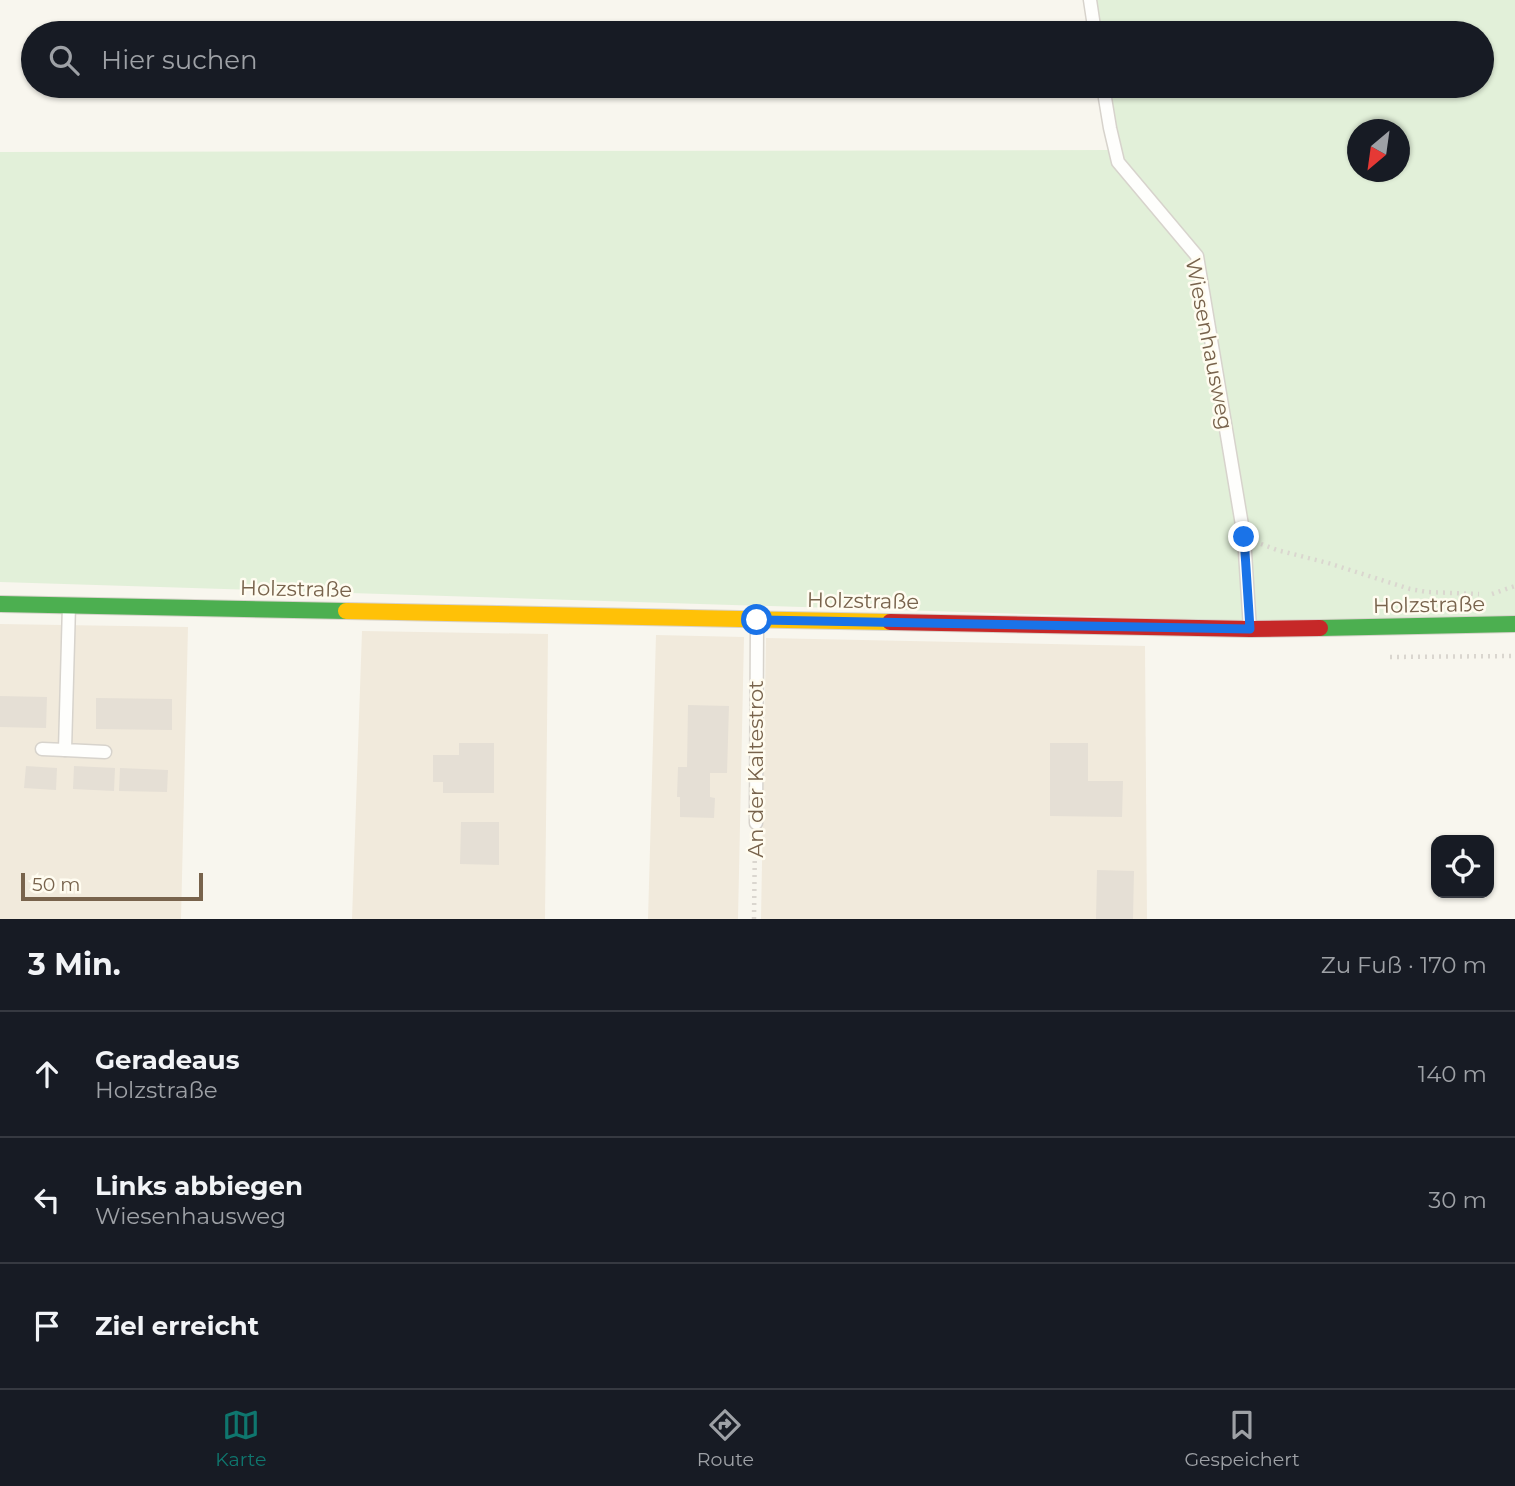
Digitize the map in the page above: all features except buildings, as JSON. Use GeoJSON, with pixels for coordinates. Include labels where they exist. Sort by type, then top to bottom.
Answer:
{"type":"FeatureCollection","features":[{"type":"Feature","properties":{"kind":"main road","name":"Holzstraße"},"geometry":{"type":"LineString","coordinates":[[0,604],[1250,629],[1515,624]]}},
{"type":"Feature","properties":{"kind":"lane"},"geometry":{"type":"LineString","coordinates":[[1090,0],[1093,21]]}},
{"type":"Feature","properties":{"kind":"lane","name":"Wiesenhausweg"},"geometry":{"type":"LineString","coordinates":[[1105,98],[1118,162],[1196,256],[1244,537],[1250,629]]}},
{"type":"Feature","properties":{"kind":"lane"},"geometry":{"type":"LineString","coordinates":[[65,750],[69,605]]}},
{"type":"Feature","properties":{"kind":"lane","name":"An der Kaltestrot"},"geometry":{"type":"LineString","coordinates":[[755,823],[757,620]]}},
{"type":"Feature","properties":{"kind":"lane"},"geometry":{"type":"LineString","coordinates":[[42,749],[105,752]]}},
{"type":"Feature","properties":{"kind":"path"},"geometry":{"type":"LineString","coordinates":[[1244,537],[1278,550],[1410,589],[1492,594],[1515,586]]}},
{"type":"Feature","properties":{"kind":"path","name":"An der Kaltestrot"},"geometry":{"type":"LineString","coordinates":[[754,919],[755,823]]}},
{"type":"Feature","properties":{"kind":"shaded area"},"geometry":{"type":"Polygon","coordinates":[[[0,624],[188,627],[181,919],[0,919],[0,624]]]}},
{"type":"Feature","properties":{"kind":"shaded area"},"geometry":{"type":"Polygon","coordinates":[[[362,631],[548,634],[545,919],[352,919],[362,631]]]}},
{"type":"Feature","properties":{"kind":"shaded area"},"geometry":{"type":"Polygon","coordinates":[[[656,635],[744,637],[738,919],[648,919],[656,635]]]}},
{"type":"Feature","properties":{"kind":"shaded area"},"geometry":{"type":"Polygon","coordinates":[[[766,638],[1145,646],[1147,919],[761,919],[766,638]]]}},
{"type":"Feature","properties":{"kind":"green space"},"geometry":{"type":"Polygon","coordinates":[[[1092,0],[1515,0],[1515,616],[1246,621],[0,582],[0,152],[1112,150],[1106,98],[1494,98],[1494,21],[1095,21],[1092,0]]]}},
{"type":"Feature","properties":{"kind":"traffic: fast"},"geometry":{"type":"LineString","coordinates":[[0,604],[346,611]]}},
{"type":"Feature","properties":{"kind":"traffic: fast"},"geometry":{"type":"LineString","coordinates":[[1320,628],[1515,624]]}},
{"type":"Feature","properties":{"kind":"traffic: slow"},"geometry":{"type":"LineString","coordinates":[[346,611],[890,622]]}},
{"type":"Feature","properties":{"kind":"traffic: jam"},"geometry":{"type":"LineString","coordinates":[[890,622],[1320,628]]}},
{"type":"Feature","properties":{"kind":"route"},"geometry":{"type":"LineString","coordinates":[[757,620],[1250,629],[1244,537]]}}]}
